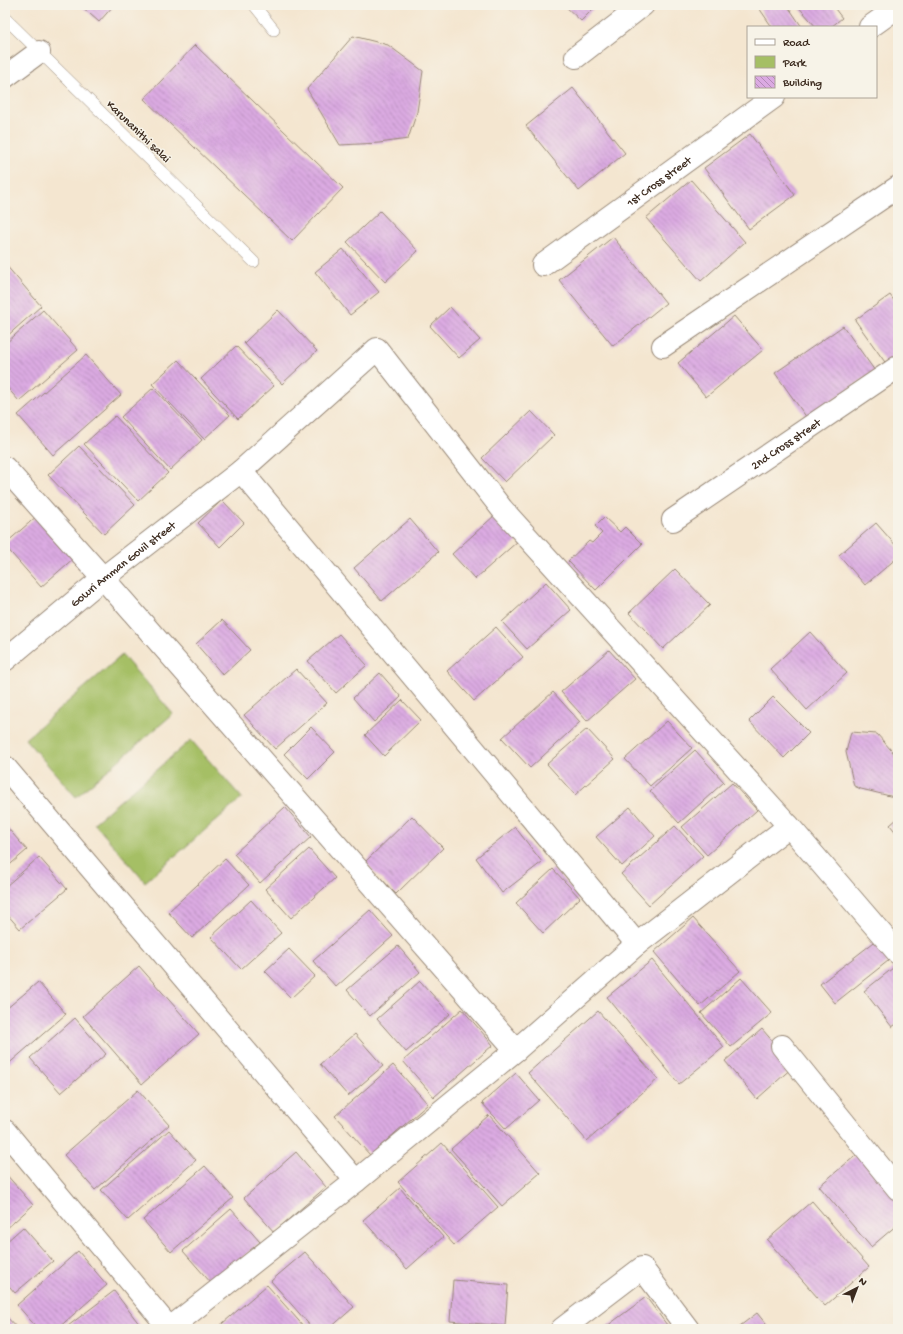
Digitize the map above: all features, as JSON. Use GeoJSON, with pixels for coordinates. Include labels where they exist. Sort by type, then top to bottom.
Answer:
{"type":"FeatureCollection","features":[{"type":"Feature","properties":{"kind":"street"},"geometry":{"type":"LineString","coordinates":[[576,57],[643,5]]}},
{"type":"Feature","properties":{"kind":"street"},"geometry":{"type":"LineString","coordinates":[[871,26],[898,7]]}},
{"type":"Feature","properties":{"kind":"street"},"geometry":{"type":"LineString","coordinates":[[5,76],[39,52]]}},
{"type":"Feature","properties":{"kind":"street","name":"1st Cross street"},"geometry":{"type":"LineString","coordinates":[[543,265],[773,98]]}},
{"type":"Feature","properties":{"kind":"street"},"geometry":{"type":"LineString","coordinates":[[663,346],[898,187]]}},
{"type":"Feature","properties":{"kind":"street","name":"Gowri Amman Govil street"},"geometry":{"type":"LineString","coordinates":[[5,660],[104,578],[241,471],[377,350],[502,509],[789,826]]}},
{"type":"Feature","properties":{"kind":"street","name":"2nd Cross street"},"geometry":{"type":"LineString","coordinates":[[673,520],[898,367]]}},
{"type":"Feature","properties":{"kind":"street"},"geometry":{"type":"LineString","coordinates":[[5,468],[104,578],[516,1050]]}},
{"type":"Feature","properties":{"kind":"street"},"geometry":{"type":"LineString","coordinates":[[241,471],[637,944]]}},
{"type":"Feature","properties":{"kind":"street"},"geometry":{"type":"LineString","coordinates":[[5,767],[356,1181]]}},
{"type":"Feature","properties":{"kind":"street"},"geometry":{"type":"LineString","coordinates":[[5,1131],[170,1329],[356,1181],[516,1050],[637,944],[789,826],[898,953]]}},
{"type":"Feature","properties":{"kind":"street"},"geometry":{"type":"LineString","coordinates":[[782,1046],[898,1189]]}},
{"type":"Feature","properties":{"kind":"street"},"geometry":{"type":"LineString","coordinates":[[562,1329],[642,1268],[688,1329]]}},
{"type":"Feature","properties":{"kind":"lane"},"geometry":{"type":"LineString","coordinates":[[254,5],[274,30]]}},
{"type":"Feature","properties":{"kind":"lane","name":"Karunanithi salai"},"geometry":{"type":"LineString","coordinates":[[5,18],[254,262]]}},
{"type":"Feature","properties":{"kind":"green space"},"geometry":{"type":"Polygon","coordinates":[[[122,655],[173,714],[76,797],[25,739],[122,655]]]}},
{"type":"Feature","properties":{"kind":"green space"},"geometry":{"type":"Polygon","coordinates":[[[191,740],[242,798],[145,882],[94,823],[191,740]]]}},
{"type":"Feature","properties":{"kind":"building"},"geometry":{"type":"Polygon","coordinates":[[[80,5],[114,5],[99,22],[80,5]]]}},
{"type":"Feature","properties":{"kind":"building"},"geometry":{"type":"Polygon","coordinates":[[[564,5],[597,5],[581,21],[564,5]]]}},
{"type":"Feature","properties":{"kind":"building"},"geometry":{"type":"Polygon","coordinates":[[[757,5],[787,5],[801,26],[771,26],[757,5]]]}},
{"type":"Feature","properties":{"kind":"building"},"geometry":{"type":"Polygon","coordinates":[[[797,5],[832,5],[842,18],[832,26],[815,26],[797,5]]]}},
{"type":"Feature","properties":{"kind":"building"},"geometry":{"type":"Polygon","coordinates":[[[353,36],[388,45],[423,71],[417,112],[408,139],[379,143],[340,145],[307,89],[353,36]]]}},
{"type":"Feature","properties":{"kind":"building"},"geometry":{"type":"Polygon","coordinates":[[[195,45],[343,188],[292,241],[144,99],[195,45]]]}},
{"type":"Feature","properties":{"kind":"building"},"geometry":{"type":"Polygon","coordinates":[[[573,88],[625,153],[579,191],[526,126],[573,88]]]}},
{"type":"Feature","properties":{"kind":"building"},"geometry":{"type":"Polygon","coordinates":[[[750,134],[795,195],[749,229],[704,168],[750,134]]]}},
{"type":"Feature","properties":{"kind":"building"},"geometry":{"type":"Polygon","coordinates":[[[691,180],[745,242],[701,281],[646,218],[691,180]]]}},
{"type":"Feature","properties":{"kind":"building"},"geometry":{"type":"Polygon","coordinates":[[[380,211],[418,251],[385,282],[347,242],[380,211]]]}},
{"type":"Feature","properties":{"kind":"building"},"geometry":{"type":"Polygon","coordinates":[[[613,237],[666,303],[613,346],[559,280],[613,237]]]}},
{"type":"Feature","properties":{"kind":"building"},"geometry":{"type":"Polygon","coordinates":[[[343,249],[379,292],[350,315],[315,272],[343,249]]]}},
{"type":"Feature","properties":{"kind":"building"},"geometry":{"type":"Polygon","coordinates":[[[5,264],[41,306],[5,338],[5,264]]]}},
{"type":"Feature","properties":{"kind":"building"},"geometry":{"type":"Polygon","coordinates":[[[890,295],[898,306],[898,357],[887,365],[855,320],[890,295]]]}},
{"type":"Feature","properties":{"kind":"building"},"geometry":{"type":"Polygon","coordinates":[[[450,307],[480,340],[459,358],[430,326],[450,307]]]}},
{"type":"Feature","properties":{"kind":"building"},"geometry":{"type":"Polygon","coordinates":[[[43,310],[78,350],[19,401],[5,385],[5,344],[43,310]]]}},
{"type":"Feature","properties":{"kind":"building"},"geometry":{"type":"Polygon","coordinates":[[[278,310],[317,351],[282,384],[244,343],[278,310]]]}},
{"type":"Feature","properties":{"kind":"building"},"geometry":{"type":"Polygon","coordinates":[[[734,316],[763,350],[706,397],[678,363],[734,316]]]}},
{"type":"Feature","properties":{"kind":"building"},"geometry":{"type":"Polygon","coordinates":[[[843,326],[875,371],[807,418],[775,373],[843,326]]]}},
{"type":"Feature","properties":{"kind":"building"},"geometry":{"type":"Polygon","coordinates":[[[236,346],[274,386],[238,419],[201,379],[236,346]]]}},
{"type":"Feature","properties":{"kind":"building"},"geometry":{"type":"Polygon","coordinates":[[[86,355],[121,395],[53,455],[18,415],[86,355]]]}},
{"type":"Feature","properties":{"kind":"building"},"geometry":{"type":"Polygon","coordinates":[[[178,360],[230,415],[204,439],[152,384],[178,360]]]}},
{"type":"Feature","properties":{"kind":"building"},"geometry":{"type":"Polygon","coordinates":[[[153,388],[202,440],[170,470],[121,417],[153,388]]]}},
{"type":"Feature","properties":{"kind":"building"},"geometry":{"type":"Polygon","coordinates":[[[531,411],[554,435],[505,482],[482,458],[531,411]]]}},
{"type":"Feature","properties":{"kind":"building"},"geometry":{"type":"Polygon","coordinates":[[[115,416],[168,473],[138,501],[84,444],[115,416]]]}},
{"type":"Feature","properties":{"kind":"building"},"geometry":{"type":"Polygon","coordinates":[[[79,446],[135,505],[104,534],[48,475],[79,446]]]}},
{"type":"Feature","properties":{"kind":"building"},"geometry":{"type":"Polygon","coordinates":[[[222,500],[244,523],[220,547],[198,523],[222,500]]]}},
{"type":"Feature","properties":{"kind":"building"},"geometry":{"type":"Polygon","coordinates":[[[38,515],[75,557],[41,587],[5,546],[5,544],[38,515]]]}},
{"type":"Feature","properties":{"kind":"building"},"geometry":{"type":"Polygon","coordinates":[[[495,515],[518,541],[475,579],[452,554],[495,515]]]}},
{"type":"Feature","properties":{"kind":"building"},"geometry":{"type":"Polygon","coordinates":[[[604,517],[620,532],[625,527],[642,544],[596,590],[568,561],[589,541],[592,543],[602,533],[595,526],[604,517]]]}},
{"type":"Feature","properties":{"kind":"building"},"geometry":{"type":"Polygon","coordinates":[[[410,519],[438,552],[382,601],[354,568],[410,519]]]}},
{"type":"Feature","properties":{"kind":"building"},"geometry":{"type":"Polygon","coordinates":[[[876,523],[898,548],[898,557],[865,585],[839,555],[876,523]]]}},
{"type":"Feature","properties":{"kind":"building"},"geometry":{"type":"Polygon","coordinates":[[[675,569],[710,605],[663,649],[629,613],[675,569]]]}},
{"type":"Feature","properties":{"kind":"building"},"geometry":{"type":"Polygon","coordinates":[[[546,582],[571,610],[527,649],[502,622],[546,582]]]}},
{"type":"Feature","properties":{"kind":"building"},"geometry":{"type":"Polygon","coordinates":[[[222,620],[250,650],[223,675],[196,644],[222,620]]]}},
{"type":"Feature","properties":{"kind":"building"},"geometry":{"type":"Polygon","coordinates":[[[496,627],[523,657],[474,701],[447,671],[496,627]]]}},
{"type":"Feature","properties":{"kind":"building"},"geometry":{"type":"Polygon","coordinates":[[[810,632],[847,673],[807,710],[770,669],[810,632]]]}},
{"type":"Feature","properties":{"kind":"building"},"geometry":{"type":"Polygon","coordinates":[[[339,634],[367,665],[336,693],[308,661],[339,634]]]}},
{"type":"Feature","properties":{"kind":"building"},"geometry":{"type":"Polygon","coordinates":[[[609,650],[635,679],[587,721],[561,692],[609,650]]]}},
{"type":"Feature","properties":{"kind":"building"},"geometry":{"type":"Polygon","coordinates":[[[296,669],[327,703],[275,749],[244,715],[296,669]]]}},
{"type":"Feature","properties":{"kind":"building"},"geometry":{"type":"Polygon","coordinates":[[[380,673],[401,697],[374,722],[353,698],[380,673]]]}},
{"type":"Feature","properties":{"kind":"building"},"geometry":{"type":"Polygon","coordinates":[[[553,692],[580,722],[530,768],[502,738],[553,692]]]}},
{"type":"Feature","properties":{"kind":"building"},"geometry":{"type":"Polygon","coordinates":[[[773,697],[809,733],[784,758],[749,721],[773,697]]]}},
{"type":"Feature","properties":{"kind":"building"},"geometry":{"type":"Polygon","coordinates":[[[402,700],[421,720],[384,756],[365,735],[402,700]]]}},
{"type":"Feature","properties":{"kind":"building"},"geometry":{"type":"Polygon","coordinates":[[[667,721],[692,748],[650,786],[625,759],[667,721]]]}},
{"type":"Feature","properties":{"kind":"building"},"geometry":{"type":"Polygon","coordinates":[[[311,727],[335,752],[308,779],[284,754],[311,727]]]}},
{"type":"Feature","properties":{"kind":"building"},"geometry":{"type":"Polygon","coordinates":[[[587,729],[615,759],[575,795],[547,764],[587,729]]]}},
{"type":"Feature","properties":{"kind":"building"},"geometry":{"type":"Polygon","coordinates":[[[851,732],[877,734],[898,758],[898,798],[854,786],[846,752],[851,732]]]}},
{"type":"Feature","properties":{"kind":"building"},"geometry":{"type":"Polygon","coordinates":[[[695,750],[724,782],[679,823],[650,791],[695,750]]]}},
{"type":"Feature","properties":{"kind":"building"},"geometry":{"type":"Polygon","coordinates":[[[732,783],[757,810],[707,855],[682,827],[732,783]]]}},
{"type":"Feature","properties":{"kind":"building"},"geometry":{"type":"Polygon","coordinates":[[[285,807],[311,837],[260,883],[234,854],[285,807]]]}},
{"type":"Feature","properties":{"kind":"building"},"geometry":{"type":"Polygon","coordinates":[[[630,807],[655,836],[622,866],[596,837],[630,807]]]}},
{"type":"Feature","properties":{"kind":"building"},"geometry":{"type":"Polygon","coordinates":[[[412,816],[443,848],[396,894],[365,862],[412,816]]]}},
{"type":"Feature","properties":{"kind":"building"},"geometry":{"type":"Polygon","coordinates":[[[898,818],[898,835],[890,825],[898,818]]]}},
{"type":"Feature","properties":{"kind":"building"},"geometry":{"type":"Polygon","coordinates":[[[5,825],[27,850],[5,869],[5,825]]]}},
{"type":"Feature","properties":{"kind":"building"},"geometry":{"type":"Polygon","coordinates":[[[675,826],[703,856],[649,905],[621,874],[675,826]]]}},
{"type":"Feature","properties":{"kind":"building"},"geometry":{"type":"Polygon","coordinates":[[[515,827],[542,862],[502,893],[476,858],[515,827]]]}},
{"type":"Feature","properties":{"kind":"building"},"geometry":{"type":"Polygon","coordinates":[[[309,849],[335,878],[291,918],[265,889],[309,849]]]}},
{"type":"Feature","properties":{"kind":"building"},"geometry":{"type":"Polygon","coordinates":[[[39,857],[67,889],[20,929],[5,912],[5,887],[39,857]]]}},
{"type":"Feature","properties":{"kind":"building"},"geometry":{"type":"Polygon","coordinates":[[[225,859],[249,885],[192,938],[168,912],[225,859]]]}},
{"type":"Feature","properties":{"kind":"building"},"geometry":{"type":"Polygon","coordinates":[[[553,869],[580,898],[543,933],[516,903],[553,869]]]}},
{"type":"Feature","properties":{"kind":"building"},"geometry":{"type":"Polygon","coordinates":[[[251,900],[281,933],[241,969],[211,937],[251,900]]]}},
{"type":"Feature","properties":{"kind":"building"},"geometry":{"type":"Polygon","coordinates":[[[370,910],[393,936],[336,987],[313,961],[370,910]]]}},
{"type":"Feature","properties":{"kind":"building"},"geometry":{"type":"Polygon","coordinates":[[[693,918],[740,971],[700,1006],[654,952],[693,918]]]}},
{"type":"Feature","properties":{"kind":"building"},"geometry":{"type":"Polygon","coordinates":[[[878,939],[893,957],[835,1003],[820,984],[878,939]]]}},
{"type":"Feature","properties":{"kind":"building"},"geometry":{"type":"Polygon","coordinates":[[[398,946],[420,972],[370,1016],[347,990],[398,946]]]}},
{"type":"Feature","properties":{"kind":"building"},"geometry":{"type":"Polygon","coordinates":[[[289,949],[315,976],[291,998],[265,971],[289,949]]]}},
{"type":"Feature","properties":{"kind":"building"},"geometry":{"type":"Polygon","coordinates":[[[652,960],[724,1047],[679,1084],[607,997],[652,960]]]}},
{"type":"Feature","properties":{"kind":"building"},"geometry":{"type":"Polygon","coordinates":[[[898,964],[898,1023],[892,1027],[864,991],[898,964]]]}},
{"type":"Feature","properties":{"kind":"building"},"geometry":{"type":"Polygon","coordinates":[[[139,966],[199,1034],[142,1084],[83,1016],[139,966]]]}},
{"type":"Feature","properties":{"kind":"building"},"geometry":{"type":"Polygon","coordinates":[[[741,978],[772,1013],[731,1047],[701,1013],[741,978]]]}},
{"type":"Feature","properties":{"kind":"building"},"geometry":{"type":"Polygon","coordinates":[[[420,981],[450,1014],[406,1052],[377,1019],[420,981]]]}},
{"type":"Feature","properties":{"kind":"building"},"geometry":{"type":"Polygon","coordinates":[[[38,982],[66,1014],[5,1067],[5,1010],[38,982]]]}},
{"type":"Feature","properties":{"kind":"building"},"geometry":{"type":"Polygon","coordinates":[[[462,1009],[493,1045],[434,1097],[403,1061],[462,1009]]]}},
{"type":"Feature","properties":{"kind":"building"},"geometry":{"type":"Polygon","coordinates":[[[598,1011],[658,1079],[587,1141],[528,1073],[598,1011]]]}},
{"type":"Feature","properties":{"kind":"building"},"geometry":{"type":"Polygon","coordinates":[[[75,1018],[106,1054],[61,1093],[30,1058],[75,1018]]]}},
{"type":"Feature","properties":{"kind":"building"},"geometry":{"type":"Polygon","coordinates":[[[762,1029],[794,1066],[757,1099],[725,1061],[762,1029]]]}},
{"type":"Feature","properties":{"kind":"building"},"geometry":{"type":"Polygon","coordinates":[[[355,1034],[383,1066],[348,1096],[320,1064],[355,1034]]]}},
{"type":"Feature","properties":{"kind":"building"},"geometry":{"type":"Polygon","coordinates":[[[393,1065],[428,1104],[370,1155],[335,1116],[393,1065]]]}},
{"type":"Feature","properties":{"kind":"building"},"geometry":{"type":"Polygon","coordinates":[[[516,1073],[539,1100],[506,1129],[482,1103],[516,1073]]]}},
{"type":"Feature","properties":{"kind":"building"},"geometry":{"type":"Polygon","coordinates":[[[138,1090],[169,1125],[95,1190],[64,1155],[138,1090]]]}},
{"type":"Feature","properties":{"kind":"building"},"geometry":{"type":"Polygon","coordinates":[[[489,1115],[540,1173],[502,1206],[451,1149],[489,1115]]]}},
{"type":"Feature","properties":{"kind":"building"},"geometry":{"type":"Polygon","coordinates":[[[169,1130],[196,1160],[128,1220],[101,1190],[169,1130]]]}},
{"type":"Feature","properties":{"kind":"building"},"geometry":{"type":"Polygon","coordinates":[[[442,1143],[498,1207],[454,1245],[398,1182],[442,1143]]]}},
{"type":"Feature","properties":{"kind":"building"},"geometry":{"type":"Polygon","coordinates":[[[296,1152],[326,1187],[274,1232],[244,1198],[296,1152]]]}},
{"type":"Feature","properties":{"kind":"building"},"geometry":{"type":"Polygon","coordinates":[[[860,1152],[898,1197],[898,1224],[871,1247],[819,1186],[860,1152]]]}},
{"type":"Feature","properties":{"kind":"building"},"geometry":{"type":"Polygon","coordinates":[[[205,1166],[233,1198],[171,1252],[143,1220],[205,1166]]]}},
{"type":"Feature","properties":{"kind":"building"},"geometry":{"type":"Polygon","coordinates":[[[5,1173],[33,1205],[5,1230],[5,1173]]]}},
{"type":"Feature","properties":{"kind":"building"},"geometry":{"type":"Polygon","coordinates":[[[400,1188],[443,1237],[407,1269],[363,1220],[400,1188]]]}},
{"type":"Feature","properties":{"kind":"building"},"geometry":{"type":"Polygon","coordinates":[[[812,1201],[869,1267],[825,1306],[767,1240],[812,1201]]]}},
{"type":"Feature","properties":{"kind":"building"},"geometry":{"type":"Polygon","coordinates":[[[231,1209],[260,1242],[212,1284],[183,1251],[231,1209]]]}},
{"type":"Feature","properties":{"kind":"building"},"geometry":{"type":"Polygon","coordinates":[[[23,1227],[53,1261],[15,1293],[5,1281],[5,1243],[23,1227]]]}},
{"type":"Feature","properties":{"kind":"building"},"geometry":{"type":"Polygon","coordinates":[[[78,1251],[107,1285],[57,1329],[38,1329],[17,1305],[78,1251]]]}},
{"type":"Feature","properties":{"kind":"building"},"geometry":{"type":"Polygon","coordinates":[[[305,1252],[354,1307],[329,1329],[313,1329],[271,1281],[305,1252]]]}},
{"type":"Feature","properties":{"kind":"building"},"geometry":{"type":"Polygon","coordinates":[[[453,1280],[508,1285],[505,1326],[450,1321],[453,1280]]]}},
{"type":"Feature","properties":{"kind":"building"},"geometry":{"type":"Polygon","coordinates":[[[267,1285],[306,1329],[216,1329],[267,1285]]]}},
{"type":"Feature","properties":{"kind":"building"},"geometry":{"type":"Polygon","coordinates":[[[114,1291],[143,1329],[64,1329],[114,1291]]]}},
{"type":"Feature","properties":{"kind":"building"},"geometry":{"type":"Polygon","coordinates":[[[646,1297],[670,1329],[603,1329],[646,1297]]]}},
{"type":"Feature","properties":{"kind":"building"},"geometry":{"type":"Polygon","coordinates":[[[757,1313],[770,1329],[736,1329],[757,1313]]]}},
{"type":"Feature","properties":{"kind":"building"},"geometry":{"type":"Polygon","coordinates":[[[5,1315],[18,1329],[5,1329],[5,1315]]]}}]}
